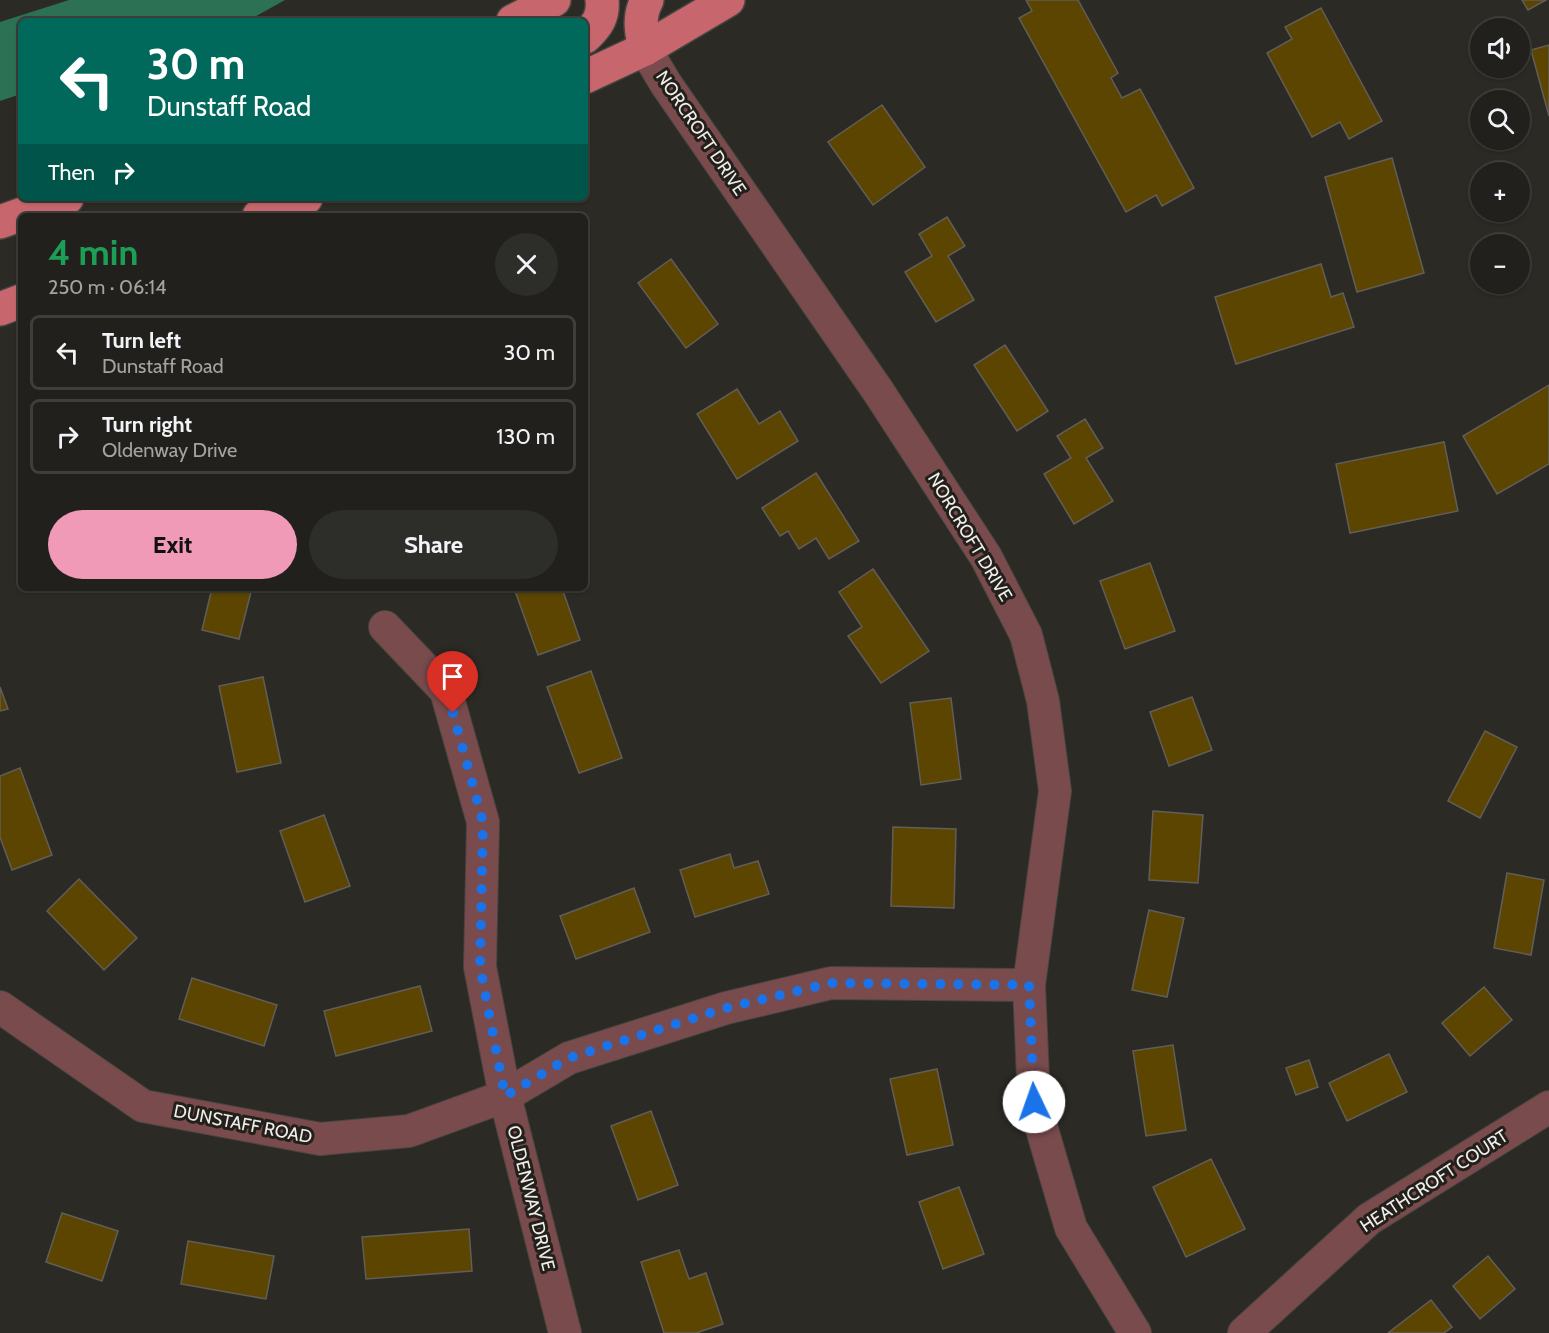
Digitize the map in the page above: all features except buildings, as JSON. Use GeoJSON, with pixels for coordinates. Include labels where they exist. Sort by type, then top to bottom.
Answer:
{"type":"FeatureCollection","features":[{"type":"Feature","properties":{"kind":"main road"},"geometry":{"type":"LineString","coordinates":[[519,18],[554,0]]}},
{"type":"Feature","properties":{"kind":"main road"},"geometry":{"type":"LineString","coordinates":[[588,34],[599,21],[603,12],[602,0]]}},
{"type":"Feature","properties":{"kind":"main road"},"geometry":{"type":"LineString","coordinates":[[645,49],[640,26],[646,0]]}},
{"type":"Feature","properties":{"kind":"main road"},"geometry":{"type":"LineString","coordinates":[[588,76],[645,49],[728,0]]}},
{"type":"Feature","properties":{"kind":"main road"},"geometry":{"type":"LineString","coordinates":[[25,213],[59,201]]}},
{"type":"Feature","properties":{"kind":"main road"},"geometry":{"type":"LineString","coordinates":[[268,213],[298,201]]}},
{"type":"Feature","properties":{"kind":"main road"},"geometry":{"type":"LineString","coordinates":[[0,222],[18,216]]}},
{"type":"Feature","properties":{"kind":"main road"},"geometry":{"type":"LineString","coordinates":[[0,309],[18,302]]}},
{"type":"Feature","properties":{"kind":"street","name":"NORCROFT DRIVE"},"geometry":{"type":"LineString","coordinates":[[645,49],[666,84],[878,391],[986,557],[1026,635],[1043,701],[1055,791],[1029,985],[1034,1102],[1071,1228],[1135,1333]]}},
{"type":"Feature","properties":{"kind":"street","name":"OLDENWAY DRIVE"},"geometry":{"type":"LineString","coordinates":[[385,627],[446,691],[483,822],[480,967],[505,1096],[565,1333]]}},
{"type":"Feature","properties":{"kind":"street","name":"DUNSTAFF ROAD"},"geometry":{"type":"LineString","coordinates":[[0,1007],[143,1106],[320,1139],[409,1131],[505,1096],[569,1058],[726,1008],[831,983],[1029,985]]}},
{"type":"Feature","properties":{"kind":"street","name":"HEATHCROFT COURT"},"geometry":{"type":"LineString","coordinates":[[1244,1333],[1369,1219],[1549,1107]]}},
{"type":"Feature","properties":{"kind":"green space"},"geometry":{"type":"Polygon","coordinates":[[[69,0],[285,0],[252,18],[18,18],[18,95],[0,101],[0,22],[69,0]]]}},
{"type":"Feature","properties":{"kind":"route"},"geometry":{"type":"LineString","coordinates":[[453,713],[483,822],[480,967],[505,1096],[569,1058],[726,1008],[831,983],[1029,985],[1034,1102]]}}]}
